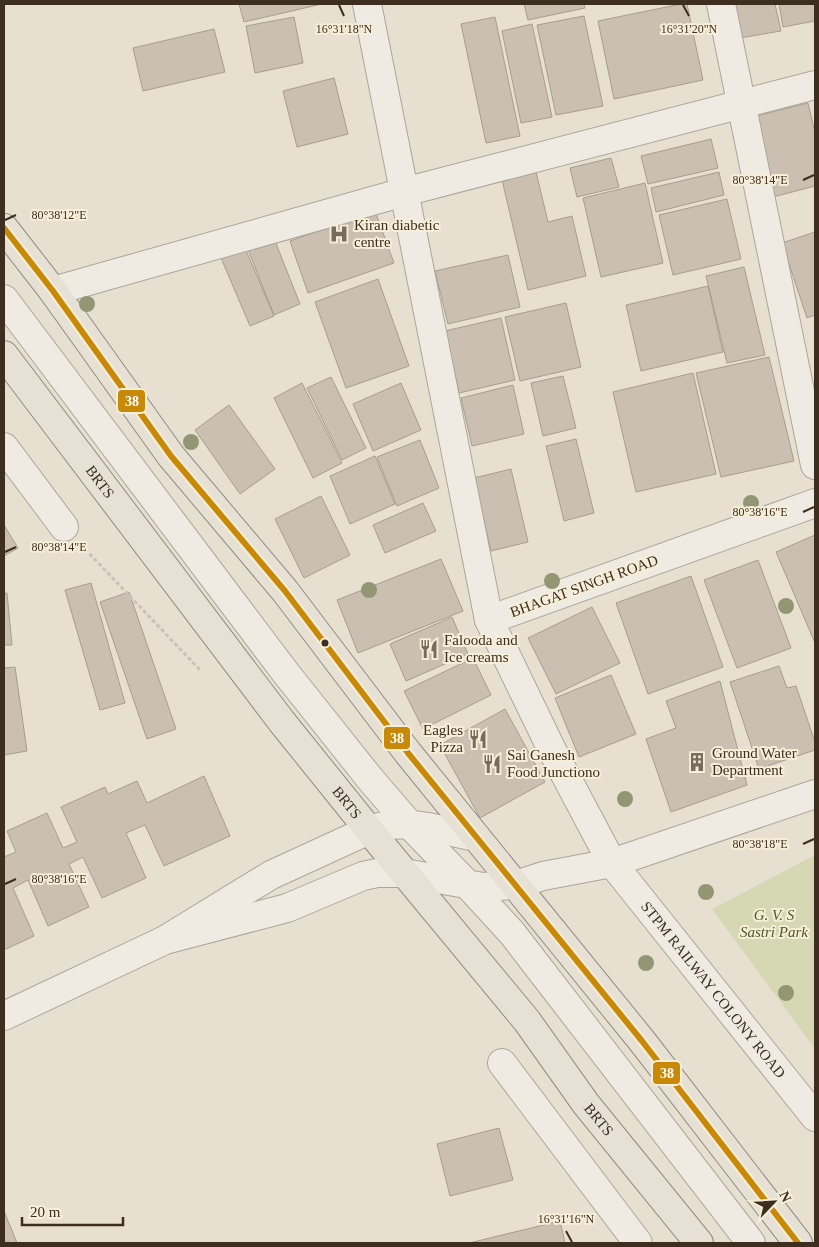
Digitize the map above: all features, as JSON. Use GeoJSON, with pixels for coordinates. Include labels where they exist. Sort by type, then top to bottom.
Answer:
{"type":"FeatureCollection","features":[{"type":"Feature","properties":{"kind":"main road"},"geometry":{"type":"LineString","coordinates":[[4,228],[53,291],[171,456],[286,591],[408,754],[642,1042],[798,1243]]}},
{"type":"Feature","properties":{"kind":"main road","name":"BRTS"},"geometry":{"type":"LineString","coordinates":[[4,355],[222,643],[369,830],[527,1021],[586,1104],[699,1243]]}},
{"type":"Feature","properties":{"kind":"street"},"geometry":{"type":"LineString","coordinates":[[367,4],[489,620]]}},
{"type":"Feature","properties":{"kind":"street"},"geometry":{"type":"LineString","coordinates":[[722,4],[815,465]]}},
{"type":"Feature","properties":{"kind":"street"},"geometry":{"type":"LineString","coordinates":[[53,291],[404,192],[815,85]]}},
{"type":"Feature","properties":{"kind":"street"},"geometry":{"type":"LineString","coordinates":[[4,298],[285,672],[371,780],[408,823],[468,884],[512,933],[751,1243]]}},
{"type":"Feature","properties":{"kind":"street"},"geometry":{"type":"LineString","coordinates":[[4,447],[64,527]]}},
{"type":"Feature","properties":{"kind":"street","name":"BHAGAT SINGH ROAD"},"geometry":{"type":"LineString","coordinates":[[612,863],[552,750],[489,620],[815,503]]}},
{"type":"Feature","properties":{"kind":"street"},"geometry":{"type":"LineString","coordinates":[[165,940],[287,908],[363,876],[391,872],[483,887],[515,885],[543,876],[612,863],[815,794]]}},
{"type":"Feature","properties":{"kind":"street"},"geometry":{"type":"LineString","coordinates":[[4,1016],[165,940],[271,875],[369,830],[382,826],[408,823],[476,837]]}},
{"type":"Feature","properties":{"kind":"street","name":"STPM RAILWAY COLONY ROAD"},"geometry":{"type":"LineString","coordinates":[[612,863],[815,1117]]}},
{"type":"Feature","properties":{"kind":"street"},"geometry":{"type":"LineString","coordinates":[[502,1063],[638,1243]]}},
{"type":"Feature","properties":{"kind":"path"},"geometry":{"type":"LineString","coordinates":[[64,527],[207,678]]}},
{"type":"Feature","properties":{"kind":"green space","name":"G. V. S Sastri Park"},"geometry":{"type":"Polygon","coordinates":[[[815,855],[815,1049],[712,909],[815,855]]]}},
{"type":"Feature","properties":{"kind":"building"},"geometry":{"type":"Polygon","coordinates":[[[239,4],[322,4],[244,22],[239,4]]]}},
{"type":"Feature","properties":{"kind":"building"},"geometry":{"type":"Polygon","coordinates":[[[524,4],[584,4],[585,8],[528,20],[524,4]]]}},
{"type":"Feature","properties":{"kind":"building"},"geometry":{"type":"Polygon","coordinates":[[[687,4],[703,80],[614,99],[598,21],[687,4]]]}},
{"type":"Feature","properties":{"kind":"building"},"geometry":{"type":"Polygon","coordinates":[[[733,4],[775,4],[781,31],[740,38],[733,4]]]}},
{"type":"Feature","properties":{"kind":"building"},"geometry":{"type":"Polygon","coordinates":[[[779,4],[815,4],[815,21],[783,27],[779,4]]]}},
{"type":"Feature","properties":{"kind":"building"},"geometry":{"type":"Polygon","coordinates":[[[584,16],[603,106],[556,115],[537,25],[584,16]]]}},
{"type":"Feature","properties":{"kind":"building"},"geometry":{"type":"Polygon","coordinates":[[[294,17],[303,63],[255,73],[246,26],[294,17]]]}},
{"type":"Feature","properties":{"kind":"building"},"geometry":{"type":"Polygon","coordinates":[[[495,17],[520,136],[486,143],[461,24],[495,17]]]}},
{"type":"Feature","properties":{"kind":"building"},"geometry":{"type":"Polygon","coordinates":[[[532,24],[552,117],[521,123],[502,31],[532,24]]]}},
{"type":"Feature","properties":{"kind":"building"},"geometry":{"type":"Polygon","coordinates":[[[214,29],[225,72],[143,91],[133,48],[214,29]]]}},
{"type":"Feature","properties":{"kind":"building"},"geometry":{"type":"Polygon","coordinates":[[[334,78],[348,134],[297,147],[283,91],[334,78]]]}},
{"type":"Feature","properties":{"kind":"building"},"geometry":{"type":"Polygon","coordinates":[[[808,103],[815,132],[815,186],[773,197],[752,117],[808,103]]]}},
{"type":"Feature","properties":{"kind":"building"},"geometry":{"type":"Polygon","coordinates":[[[711,139],[718,168],[648,184],[641,156],[711,139]]]}},
{"type":"Feature","properties":{"kind":"building"},"geometry":{"type":"Polygon","coordinates":[[[611,158],[619,187],[577,197],[570,168],[611,158]]]}},
{"type":"Feature","properties":{"kind":"building"},"geometry":{"type":"Polygon","coordinates":[[[536,172],[548,222],[572,216],[586,276],[528,290],[502,180],[536,172]]]}},
{"type":"Feature","properties":{"kind":"building"},"geometry":{"type":"Polygon","coordinates":[[[719,172],[724,195],[656,212],[651,188],[719,172]]]}},
{"type":"Feature","properties":{"kind":"building"},"geometry":{"type":"Polygon","coordinates":[[[645,183],[663,263],[601,277],[583,198],[645,183]]]}},
{"type":"Feature","properties":{"kind":"building"},"geometry":{"type":"Polygon","coordinates":[[[727,199],[741,259],[673,275],[659,215],[727,199]]]}},
{"type":"Feature","properties":{"kind":"building"},"geometry":{"type":"Polygon","coordinates":[[[375,211],[394,263],[308,293],[290,241],[375,211]]]}},
{"type":"Feature","properties":{"kind":"building"},"geometry":{"type":"Polygon","coordinates":[[[815,232],[815,315],[807,318],[782,243],[815,232]]]}},
{"type":"Feature","properties":{"kind":"building"},"geometry":{"type":"Polygon","coordinates":[[[273,236],[300,304],[274,315],[247,247],[273,236]]]}},
{"type":"Feature","properties":{"kind":"building"},"geometry":{"type":"Polygon","coordinates":[[[245,248],[274,316],[250,326],[221,258],[245,248]]]}},
{"type":"Feature","properties":{"kind":"building"},"geometry":{"type":"Polygon","coordinates":[[[508,255],[520,307],[448,324],[435,271],[508,255]]]}},
{"type":"Feature","properties":{"kind":"building"},"geometry":{"type":"Polygon","coordinates":[[[744,267],[765,355],[727,363],[706,276],[744,267]]]}},
{"type":"Feature","properties":{"kind":"building"},"geometry":{"type":"Polygon","coordinates":[[[378,279],[409,366],[346,388],[315,302],[378,279]]]}},
{"type":"Feature","properties":{"kind":"building"},"geometry":{"type":"Polygon","coordinates":[[[708,286],[723,352],[641,371],[626,305],[708,286]]]}},
{"type":"Feature","properties":{"kind":"building"},"geometry":{"type":"Polygon","coordinates":[[[566,303],[581,367],[520,381],[505,317],[566,303]]]}},
{"type":"Feature","properties":{"kind":"building"},"geometry":{"type":"Polygon","coordinates":[[[501,318],[515,380],[459,393],[445,331],[501,318]]]}},
{"type":"Feature","properties":{"kind":"building"},"geometry":{"type":"Polygon","coordinates":[[[769,357],[794,461],[721,477],[696,373],[769,357]]]}},
{"type":"Feature","properties":{"kind":"building"},"geometry":{"type":"Polygon","coordinates":[[[693,373],[716,474],[636,492],[613,392],[693,373]]]}},
{"type":"Feature","properties":{"kind":"building"},"geometry":{"type":"Polygon","coordinates":[[[563,376],[576,428],[543,436],[531,383],[563,376]]]}},
{"type":"Feature","properties":{"kind":"building"},"geometry":{"type":"Polygon","coordinates":[[[331,377],[366,448],[342,460],[307,388],[331,377]]]}},
{"type":"Feature","properties":{"kind":"building"},"geometry":{"type":"Polygon","coordinates":[[[302,383],[342,463],[313,478],[274,398],[302,383]]]}},
{"type":"Feature","properties":{"kind":"building"},"geometry":{"type":"Polygon","coordinates":[[[401,383],[421,430],[373,451],[353,404],[401,383]]]}},
{"type":"Feature","properties":{"kind":"building"},"geometry":{"type":"Polygon","coordinates":[[[513,385],[524,434],[472,446],[461,398],[513,385]]]}},
{"type":"Feature","properties":{"kind":"building"},"geometry":{"type":"Polygon","coordinates":[[[229,405],[275,469],[240,494],[195,430],[229,405]]]}},
{"type":"Feature","properties":{"kind":"building"},"geometry":{"type":"Polygon","coordinates":[[[576,439],[594,513],[564,521],[546,446],[576,439]]]}},
{"type":"Feature","properties":{"kind":"building"},"geometry":{"type":"Polygon","coordinates":[[[420,440],[439,488],[397,506],[377,457],[420,440]]]}},
{"type":"Feature","properties":{"kind":"building"},"geometry":{"type":"Polygon","coordinates":[[[375,456],[395,504],[350,524],[330,476],[375,456]]]}},
{"type":"Feature","properties":{"kind":"building"},"geometry":{"type":"Polygon","coordinates":[[[511,469],[528,542],[491,551],[474,478],[511,469]]]}},
{"type":"Feature","properties":{"kind":"building"},"geometry":{"type":"Polygon","coordinates":[[[321,496],[350,555],[304,578],[275,519],[321,496]]]}},
{"type":"Feature","properties":{"kind":"building"},"geometry":{"type":"Polygon","coordinates":[[[423,503],[436,531],[385,553],[373,525],[423,503]]]}},
{"type":"Feature","properties":{"kind":"building"},"geometry":{"type":"Polygon","coordinates":[[[4,525],[18,548],[4,556],[4,525]]]}},
{"type":"Feature","properties":{"kind":"building"},"geometry":{"type":"Polygon","coordinates":[[[815,535],[815,643],[776,552],[815,535]]]}},
{"type":"Feature","properties":{"kind":"building"},"geometry":{"type":"Polygon","coordinates":[[[441,559],[463,611],[358,653],[337,600],[441,559]]]}},
{"type":"Feature","properties":{"kind":"building"},"geometry":{"type":"Polygon","coordinates":[[[758,560],[791,648],[737,668],[704,580],[758,560]]]}},
{"type":"Feature","properties":{"kind":"building"},"geometry":{"type":"Polygon","coordinates":[[[691,576],[723,667],[648,694],[616,603],[691,576]]]}},
{"type":"Feature","properties":{"kind":"building"},"geometry":{"type":"Polygon","coordinates":[[[91,583],[125,703],[100,710],[65,590],[91,583]]]}},
{"type":"Feature","properties":{"kind":"building"},"geometry":{"type":"Polygon","coordinates":[[[129,592],[176,729],[147,739],[100,602],[129,592]]]}},
{"type":"Feature","properties":{"kind":"building"},"geometry":{"type":"Polygon","coordinates":[[[4,593],[7,593],[12,645],[4,645],[4,593]]]}},
{"type":"Feature","properties":{"kind":"building"},"geometry":{"type":"Polygon","coordinates":[[[592,607],[620,663],[556,694],[528,638],[592,607]]]}},
{"type":"Feature","properties":{"kind":"building","name":"Falooda and Ice creams"},"geometry":{"type":"Polygon","coordinates":[[[452,617],[468,654],[406,681],[390,644],[452,617]]]}},
{"type":"Feature","properties":{"kind":"building"},"geometry":{"type":"Polygon","coordinates":[[[473,658],[491,695],[423,729],[404,691],[473,658]]]}},
{"type":"Feature","properties":{"kind":"building"},"geometry":{"type":"Polygon","coordinates":[[[779,666],[787,688],[796,686],[815,742],[815,750],[759,769],[730,682],[779,666]]]}},
{"type":"Feature","properties":{"kind":"building"},"geometry":{"type":"Polygon","coordinates":[[[15,667],[27,751],[4,755],[4,668],[15,667]]]}},
{"type":"Feature","properties":{"kind":"building"},"geometry":{"type":"Polygon","coordinates":[[[611,675],[636,734],[579,757],[555,698],[611,675]]]}},
{"type":"Feature","properties":{"kind":"building","name":"Ground Water Department"},"geometry":{"type":"Polygon","coordinates":[[[720,681],[747,785],[671,812],[646,739],[676,728],[666,701],[720,681]]]}},
{"type":"Feature","properties":{"kind":"building","name":"Sai Ganesh Food Junctiono"},"geometry":{"type":"Polygon","coordinates":[[[505,709],[545,782],[480,818],[440,745],[505,709]]]}},
{"type":"Feature","properties":{"kind":"building"},"geometry":{"type":"Polygon","coordinates":[[[204,776],[230,836],[164,866],[145,825],[126,833],[146,878],[102,898],[83,857],[69,864],[89,907],[48,926],[28,880],[13,888],[34,936],[4,950],[4,857],[16,852],[7,831],[47,813],[63,848],[77,842],[61,807],[105,787],[108,794],[137,781],[147,803],[204,776]]]}},
{"type":"Feature","properties":{"kind":"building"},"geometry":{"type":"Polygon","coordinates":[[[499,1128],[513,1180],[450,1196],[437,1144],[499,1128]]]}},
{"type":"Feature","properties":{"kind":"building"},"geometry":{"type":"Polygon","coordinates":[[[4,1211],[17,1243],[4,1243],[4,1211]]]}},
{"type":"Feature","properties":{"kind":"building"},"geometry":{"type":"Polygon","coordinates":[[[560,1221],[565,1243],[469,1243],[560,1221]]]}},
{"type":"Feature","properties":{"kind":"transit line","name":"38"},"geometry":{"type":"LineString","coordinates":[[4,228],[53,291],[171,456],[285,591],[408,753],[642,1041],[798,1243]]}},
{"type":"Feature","properties":{"kind":"place","name":"Kiran diabetic centre"},"geometry":{"type":"Point","coordinates":[339,234]}},
{"type":"Feature","properties":{"kind":"place","name":"Falooda and Ice creams"},"geometry":{"type":"Point","coordinates":[429,649]}},
{"type":"Feature","properties":{"kind":"place","name":"Eagles Pizza"},"geometry":{"type":"Point","coordinates":[478,739]}},
{"type":"Feature","properties":{"kind":"place","name":"Ground Water Department"},"geometry":{"type":"Point","coordinates":[697,762]}},
{"type":"Feature","properties":{"kind":"place","name":"Sai Ganesh Food Junctiono"},"geometry":{"type":"Point","coordinates":[492,764]}}]}
